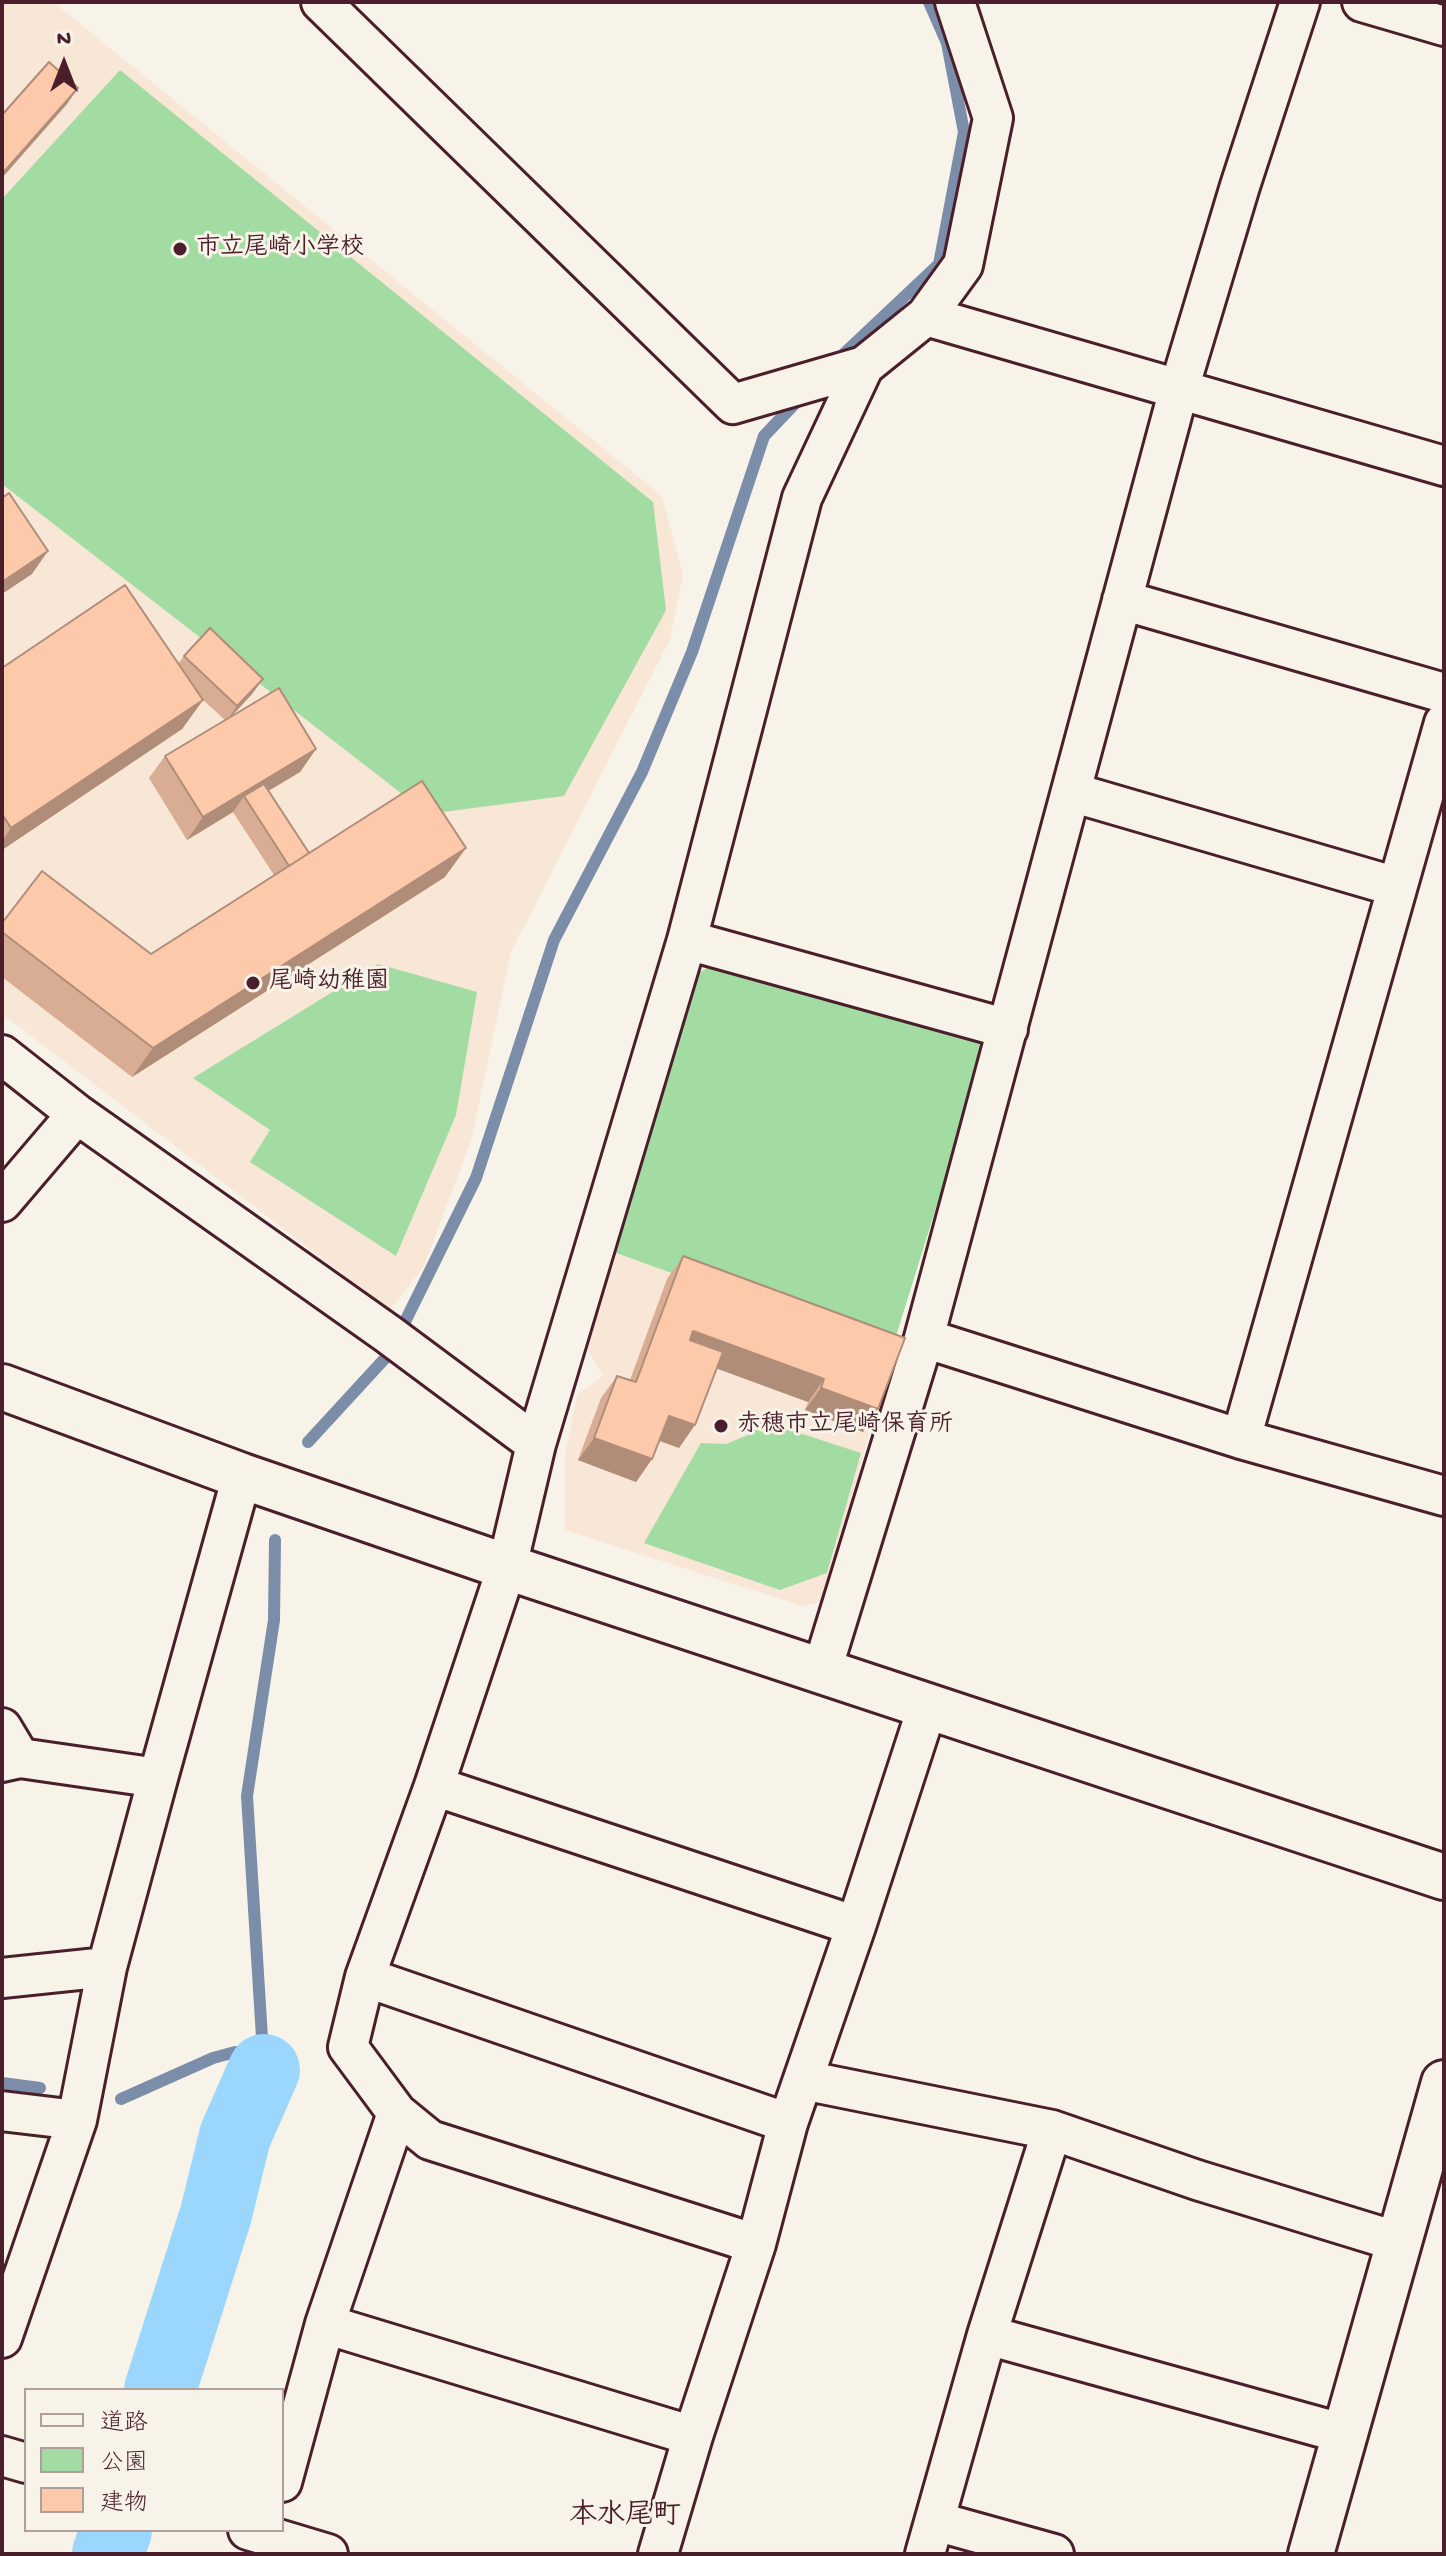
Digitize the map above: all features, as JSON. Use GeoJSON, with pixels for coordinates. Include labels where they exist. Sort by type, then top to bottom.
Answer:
{"type":"FeatureCollection","features":[{"type":"Feature","properties":{"kind":"street"},"geometry":{"type":"LineString","coordinates":[[321,2],[733,404],[864,366],[926,316],[963,265],[993,118],[955,2]]}},
{"type":"Feature","properties":{"kind":"street"},"geometry":{"type":"LineString","coordinates":[[822,1670],[924,1338],[1179,389],[1300,2]]}},
{"type":"Feature","properties":{"kind":"street"},"geometry":{"type":"LineString","coordinates":[[1362,2],[1444,26]]}},
{"type":"Feature","properties":{"kind":"street"},"geometry":{"type":"LineString","coordinates":[[926,316],[1444,466]]}},
{"type":"Feature","properties":{"kind":"street"},"geometry":{"type":"LineString","coordinates":[[756,2244],[430,2140],[397,2113],[348,2047],[365,1977],[434,1786],[507,1567],[536,1444],[687,940],[802,498],[864,366]]}},
{"type":"Feature","properties":{"kind":"street"},"geometry":{"type":"LineString","coordinates":[[1122,600],[1444,693]]}},
{"type":"Feature","properties":{"kind":"street"},"geometry":{"type":"LineString","coordinates":[[1241,1439],[1444,723]]}},
{"type":"Feature","properties":{"kind":"street"},"geometry":{"type":"LineString","coordinates":[[1071,792],[1397,887]]}},
{"type":"Feature","properties":{"kind":"street"},"geometry":{"type":"LineString","coordinates":[[687,940],[1008,1029]]}},
{"type":"Feature","properties":{"kind":"street"},"geometry":{"type":"LineString","coordinates":[[2,1055],[77,1114],[400,1343],[536,1444]]}},
{"type":"Feature","properties":{"kind":"street"},"geometry":{"type":"LineString","coordinates":[[2,1202],[77,1114]]}},
{"type":"Feature","properties":{"kind":"street"},"geometry":{"type":"LineString","coordinates":[[924,1338],[1241,1439],[1444,1496]]}},
{"type":"Feature","properties":{"kind":"street"},"geometry":{"type":"LineString","coordinates":[[2,1387],[242,1476],[507,1567],[1444,1877]]}},
{"type":"Feature","properties":{"kind":"street"},"geometry":{"type":"LineString","coordinates":[[2,2338],[77,2120],[107,1967],[242,1476]]}},
{"type":"Feature","properties":{"kind":"street"},"geometry":{"type":"LineString","coordinates":[[658,2554],[756,2244],[788,2123],[928,1705]]}},
{"type":"Feature","properties":{"kind":"street"},"geometry":{"type":"LineString","coordinates":[[8,1749],[158,1778]]}},
{"type":"Feature","properties":{"kind":"street"},"geometry":{"type":"LineString","coordinates":[[434,1786],[856,1926]]}},
{"type":"Feature","properties":{"kind":"street"},"geometry":{"type":"LineString","coordinates":[[2,1978],[107,1967]]}},
{"type":"Feature","properties":{"kind":"street"},"geometry":{"type":"LineString","coordinates":[[365,1977],[788,2123]]}},
{"type":"Feature","properties":{"kind":"street"},"geometry":{"type":"LineString","coordinates":[[803,2080],[1052,2130],[1197,2180],[1399,2242]]}},
{"type":"Feature","properties":{"kind":"street"},"geometry":{"type":"LineString","coordinates":[[1311,2554],[1444,2083]]}},
{"type":"Feature","properties":{"kind":"street"},"geometry":{"type":"LineString","coordinates":[[2,2111],[77,2120]]}},
{"type":"Feature","properties":{"kind":"street"},"geometry":{"type":"LineString","coordinates":[[284,2475],[325,2324],[397,2113]]}},
{"type":"Feature","properties":{"kind":"street"},"geometry":{"type":"LineString","coordinates":[[1052,2130],[987,2335],[930,2538],[1054,2554]]}},
{"type":"Feature","properties":{"kind":"street"},"geometry":{"type":"LineString","coordinates":[[325,2324],[693,2436]]}},
{"type":"Feature","properties":{"kind":"street"},"geometry":{"type":"LineString","coordinates":[[987,2335],[1345,2434]]}},
{"type":"Feature","properties":{"kind":"street"},"geometry":{"type":"LineString","coordinates":[[2,2456],[24,2462]]}},
{"type":"Feature","properties":{"kind":"street"},"geometry":{"type":"LineString","coordinates":[[261,2532],[328,2554]]}},
{"type":"Feature","properties":{"kind":"shaded area","name":"市立尾崎小学校"},"geometry":{"type":"Polygon","coordinates":[[[2,2],[53,2],[662,496],[683,575],[670,639],[511,952],[471,1141],[424,1266],[390,1310],[2,1014],[2,2]]]}},
{"type":"Feature","properties":{"kind":"shaded area","name":"赤穂市立尾崎保育所"},"geometry":{"type":"Polygon","coordinates":[[[616,1253],[891,1352],[824,1601],[802,1606],[565,1530],[565,1456],[577,1395],[603,1376],[586,1348],[616,1253]]]}},
{"type":"Feature","properties":{"kind":"green space","name":"市立尾崎小学校"},"geometry":{"type":"Polygon","coordinates":[[[120,70],[653,502],[666,610],[564,796],[428,814],[2,484],[2,199],[120,70]]]}},
{"type":"Feature","properties":{"kind":"green space"},"geometry":{"type":"Polygon","coordinates":[[[378,964],[477,992],[456,1115],[396,1256],[250,1162],[270,1130],[193,1078],[378,964]]]}},
{"type":"Feature","properties":{"kind":"green space"},"geometry":{"type":"Polygon","coordinates":[[[715,964],[970,1033],[985,1051],[891,1352],[616,1253],[694,975],[715,964]]]}},
{"type":"Feature","properties":{"kind":"green space"},"geometry":{"type":"Polygon","coordinates":[[[762,1421],[861,1453],[827,1573],[780,1590],[644,1543],[701,1443],[726,1444],[748,1435],[762,1421]]]}},
{"type":"Feature","properties":{"kind":"building"},"geometry":{"type":"Polygon","coordinates":[[[49,62],[78,88],[2,174],[2,115],[49,62]]]}},
{"type":"Feature","properties":{"kind":"building"},"geometry":{"type":"Polygon","coordinates":[[[9,493],[48,551],[2,582],[2,498],[9,493]]]}},
{"type":"Feature","properties":{"kind":"building"},"geometry":{"type":"Polygon","coordinates":[[[125,585],[203,700],[11,828],[2,814],[2,668],[125,585]]]}},
{"type":"Feature","properties":{"kind":"building"},"geometry":{"type":"Polygon","coordinates":[[[210,628],[263,679],[237,706],[184,656],[210,628]]]}},
{"type":"Feature","properties":{"kind":"building"},"geometry":{"type":"Polygon","coordinates":[[[279,688],[316,749],[203,817],[165,756],[279,688]]]}},
{"type":"Feature","properties":{"kind":"building"},"geometry":{"type":"Polygon","coordinates":[[[422,781],[466,848],[153,1048],[2,932],[2,923],[42,871],[151,954],[422,781]]]}},
{"type":"Feature","properties":{"kind":"building"},"geometry":{"type":"Polygon","coordinates":[[[264,784],[309,853],[289,866],[244,796],[264,784]]]}},
{"type":"Feature","properties":{"kind":"building"},"geometry":{"type":"Polygon","coordinates":[[[683,1256],[905,1338],[878,1409],[821,1388],[824,1379],[693,1331],[690,1340],[723,1352],[695,1425],[669,1416],[652,1459],[594,1438],[617,1376],[636,1382],[683,1256]]]}},
{"type":"Feature","properties":{"kind":"waterway"},"geometry":{"type":"LineString","coordinates":[[835,362],[939,264],[964,132],[947,43],[929,2]]}},
{"type":"Feature","properties":{"kind":"waterway"},"geometry":{"type":"LineString","coordinates":[[308,1442],[389,1354],[476,1178],[554,940],[642,772],[692,652],[764,436],[803,395]]}},
{"type":"Feature","properties":{"kind":"waterway"},"geometry":{"type":"LineString","coordinates":[[264,2070],[247,1796],[274,1620],[275,1540]]}},
{"type":"Feature","properties":{"kind":"waterway"},"geometry":{"type":"LineString","coordinates":[[121,2099],[213,2058],[235,2052],[264,2070]]}},
{"type":"Feature","properties":{"kind":"waterway"},"geometry":{"type":"LineString","coordinates":[[161,2388],[216,2214],[235,2136],[264,2070]]}},
{"type":"Feature","properties":{"kind":"waterway"},"geometry":{"type":"LineString","coordinates":[[2,2083],[40,2088]]}},
{"type":"Feature","properties":{"kind":"waterway"},"geometry":{"type":"LineString","coordinates":[[108,2554],[115,2532]]}},
{"type":"Feature","properties":{"kind":"place","name":"市立尾崎小学校"},"geometry":{"type":"Point","coordinates":[180,249]}},
{"type":"Feature","properties":{"kind":"place","name":"尾崎幼稚園"},"geometry":{"type":"Point","coordinates":[253,983]}},
{"type":"Feature","properties":{"kind":"place","name":"赤穂市立尾崎保育所"},"geometry":{"type":"Point","coordinates":[721,1426]}},
{"type":"Feature","properties":{"kind":"district","name":"本水尾町"},"geometry":{"type":"Point","coordinates":[625,2518]}}]}
